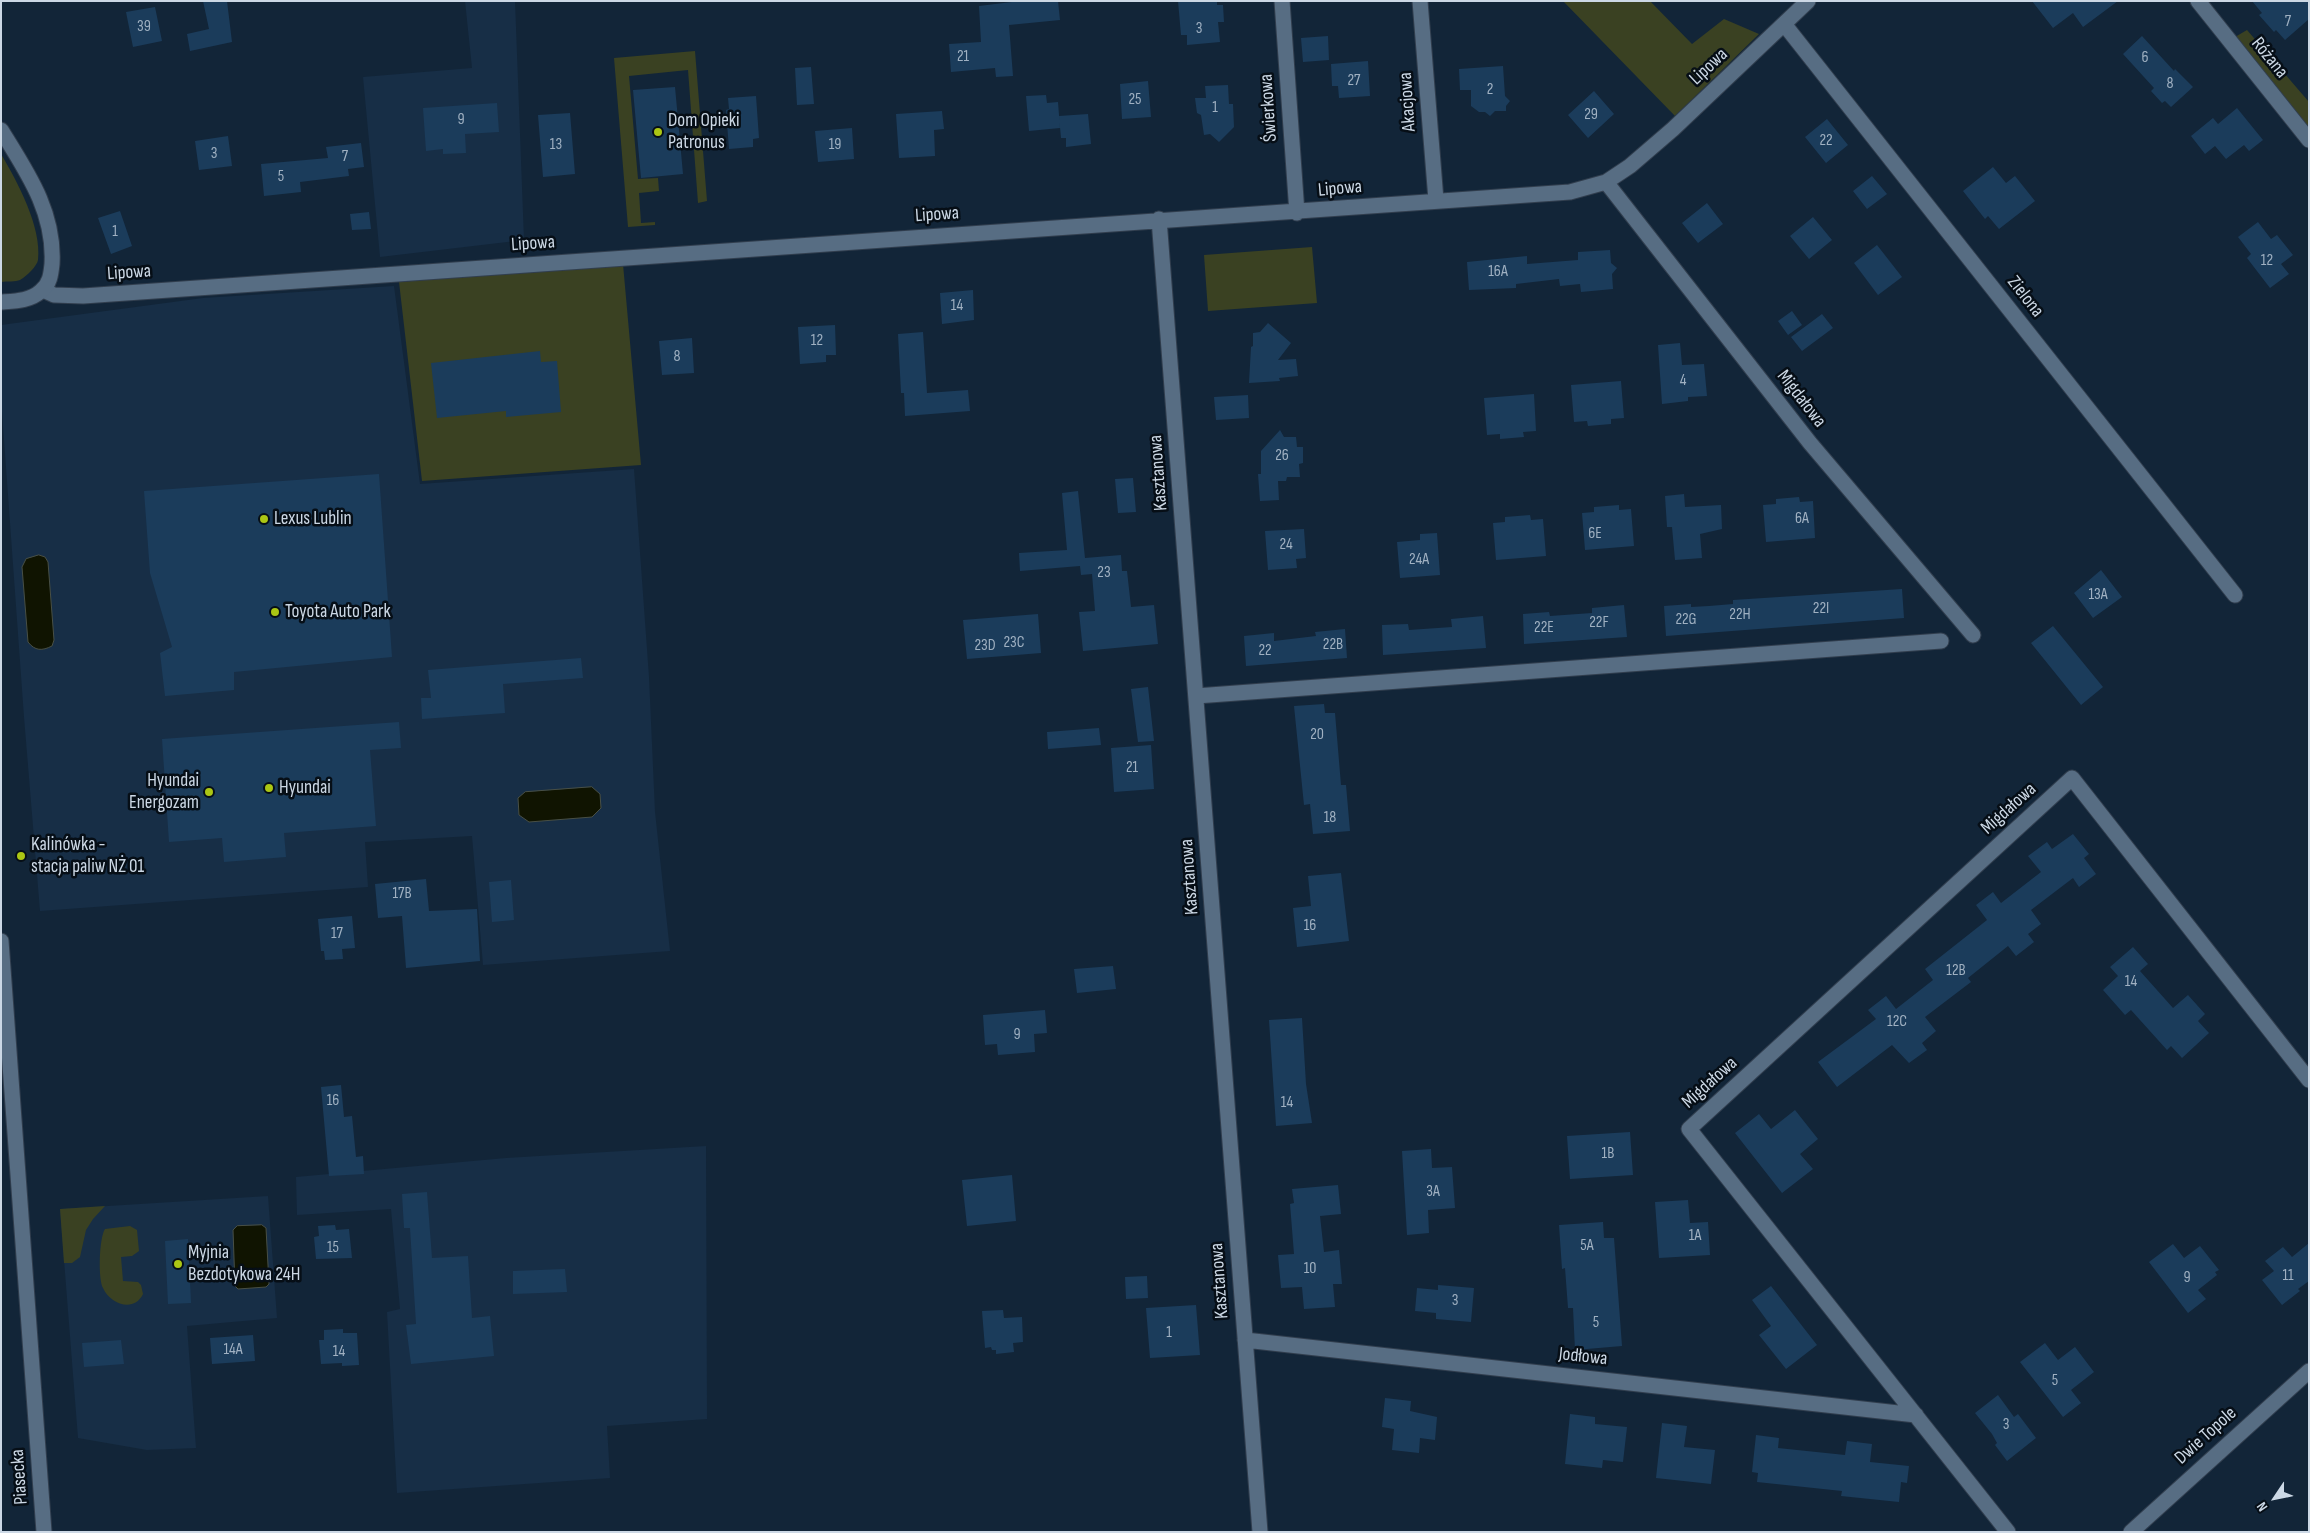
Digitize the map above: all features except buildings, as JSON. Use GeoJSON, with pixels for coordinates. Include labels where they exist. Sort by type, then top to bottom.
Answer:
{"type":"FeatureCollection","features":[{"type":"Feature","properties":{"kind":"street","name":"Świerkowa"},"geometry":{"type":"LineString","coordinates":[[1282,1],[1297,213]]}},
{"type":"Feature","properties":{"kind":"street","name":"Akacjowa"},"geometry":{"type":"LineString","coordinates":[[1420,1],[1436,200]]}},
{"type":"Feature","properties":{"kind":"street","name":"Lipowa"},"geometry":{"type":"LineString","coordinates":[[43,290],[54,295],[93,295],[1159,219],[1297,213],[1436,200],[1570,192],[1606,182],[1630,166],[1673,129],[1808,1]]}},
{"type":"Feature","properties":{"kind":"street","name":"Różana"},"geometry":{"type":"LineString","coordinates":[[2198,1],[2309,140]]}},
{"type":"Feature","properties":{"kind":"street","name":"Zielona"},"geometry":{"type":"LineString","coordinates":[[1784,24],[2235,595]]}},
{"type":"Feature","properties":{"kind":"street"},"geometry":{"type":"LineString","coordinates":[[1,130],[33,182],[48,219],[52,256],[50,278],[43,290],[25,300],[1,302]]}},
{"type":"Feature","properties":{"kind":"street","name":"Migdałowa"},"geometry":{"type":"LineString","coordinates":[[1606,182],[1810,444],[1973,635]]}},
{"type":"Feature","properties":{"kind":"street","name":"Kasztanowa"},"geometry":{"type":"LineString","coordinates":[[1159,219],[1260,1532]]}},
{"type":"Feature","properties":{"kind":"street"},"geometry":{"type":"LineString","coordinates":[[1196,696],[1941,641]]}},
{"type":"Feature","properties":{"kind":"street","name":"Migdałowa"},"geometry":{"type":"LineString","coordinates":[[1916,1415],[1689,1129],[2072,778],[2309,1080]]}},
{"type":"Feature","properties":{"kind":"street","name":"Piasecka"},"geometry":{"type":"LineString","coordinates":[[1,941],[44,1532]]}},
{"type":"Feature","properties":{"kind":"street","name":"Jodłowa"},"geometry":{"type":"LineString","coordinates":[[1245,1340],[1916,1415]]}},
{"type":"Feature","properties":{"kind":"street","name":"Dwie Topole"},"geometry":{"type":"LineString","coordinates":[[2131,1532],[2309,1371]]}},
{"type":"Feature","properties":{"kind":"street"},"geometry":{"type":"LineString","coordinates":[[1916,1415],[2008,1532]]}},
{"type":"Feature","properties":{"kind":"shaded area"},"geometry":{"type":"Polygon","coordinates":[[[465,1],[515,1],[524,240],[380,257],[363,77],[472,68],[465,1]]]}},
{"type":"Feature","properties":{"kind":"shaded area"},"geometry":{"type":"Polygon","coordinates":[[[394,286],[420,484],[634,469],[649,677],[655,812],[670,951],[483,965],[472,836],[365,842],[368,887],[40,911],[1,398],[1,325],[203,298],[394,286]]]}},
{"type":"Feature","properties":{"kind":"shaded area"},"geometry":{"type":"Polygon","coordinates":[[[39,555],[45,557],[48,562],[54,640],[52,646],[45,649],[36,649],[28,642],[22,567],[26,559],[39,555]]]}},
{"type":"Feature","properties":{"kind":"shaded area"},"geometry":{"type":"Polygon","coordinates":[[[592,787],[600,794],[601,808],[592,817],[529,822],[519,815],[518,798],[525,792],[592,787]]]}},
{"type":"Feature","properties":{"kind":"shaded area"},"geometry":{"type":"Polygon","coordinates":[[[706,1146],[707,1419],[607,1426],[610,1478],[397,1493],[387,1312],[400,1309],[391,1209],[297,1215],[296,1177],[506,1158],[706,1146]]]}},
{"type":"Feature","properties":{"kind":"shaded area"},"geometry":{"type":"Polygon","coordinates":[[[268,1196],[277,1318],[187,1326],[196,1448],[147,1450],[78,1438],[60,1209],[268,1196]]]}},
{"type":"Feature","properties":{"kind":"shaded area"},"geometry":{"type":"Polygon","coordinates":[[[262,1225],[266,1228],[269,1284],[266,1287],[238,1289],[235,1286],[233,1230],[237,1226],[262,1225]]]}},
{"type":"Feature","properties":{"kind":"green space"},"geometry":{"type":"Polygon","coordinates":[[[1563,1],[1650,1],[1692,44],[1724,19],[1759,34],[1675,116],[1563,1]]]}},
{"type":"Feature","properties":{"kind":"green space"},"geometry":{"type":"Polygon","coordinates":[[[2247,30],[2309,102],[2309,130],[2235,37],[2247,30]]]}},
{"type":"Feature","properties":{"kind":"green space"},"geometry":{"type":"Polygon","coordinates":[[[695,51],[707,201],[698,203],[688,70],[629,76],[638,179],[658,178],[659,191],[639,193],[641,223],[655,222],[655,225],[628,227],[614,58],[695,51]]]}},
{"type":"Feature","properties":{"kind":"green space"},"geometry":{"type":"Polygon","coordinates":[[[1,154],[27,205],[36,233],[38,247],[38,260],[34,268],[18,281],[1,282],[1,154]]]}},
{"type":"Feature","properties":{"kind":"green space"},"geometry":{"type":"Polygon","coordinates":[[[1312,247],[1317,303],[1208,311],[1204,255],[1312,247]]]}},
{"type":"Feature","properties":{"kind":"green space"},"geometry":{"type":"Polygon","coordinates":[[[623,264],[641,465],[422,481],[399,282],[623,264]]]}},
{"type":"Feature","properties":{"kind":"green space"},"geometry":{"type":"Polygon","coordinates":[[[105,1206],[86,1230],[80,1257],[72,1263],[64,1263],[60,1209],[105,1206]]]}},
{"type":"Feature","properties":{"kind":"green space"},"geometry":{"type":"Polygon","coordinates":[[[130,1226],[137,1230],[139,1251],[132,1256],[121,1257],[123,1281],[138,1282],[141,1285],[143,1294],[139,1300],[128,1305],[116,1302],[106,1294],[101,1283],[100,1258],[101,1241],[105,1229],[130,1226]]]}},
{"type":"Feature","properties":{"kind":"place","name":"Dom Opieki Patronus"},"geometry":{"type":"Point","coordinates":[658,132]}},
{"type":"Feature","properties":{"kind":"place","name":"Lexus Lublin"},"geometry":{"type":"Point","coordinates":[264,519]}},
{"type":"Feature","properties":{"kind":"place","name":"Toyota Auto Park"},"geometry":{"type":"Point","coordinates":[275,612]}},
{"type":"Feature","properties":{"kind":"place","name":"Hyundai"},"geometry":{"type":"Point","coordinates":[269,788]}},
{"type":"Feature","properties":{"kind":"place","name":"Hyundai Energozam"},"geometry":{"type":"Point","coordinates":[209,792]}},
{"type":"Feature","properties":{"kind":"place","name":"Kalinówka - stacja paliw NŻ 01"},"geometry":{"type":"Point","coordinates":[21,856]}},
{"type":"Feature","properties":{"kind":"place","name":"Myjnia Bezdotykowa 24H"},"geometry":{"type":"Point","coordinates":[178,1264]}}]}
